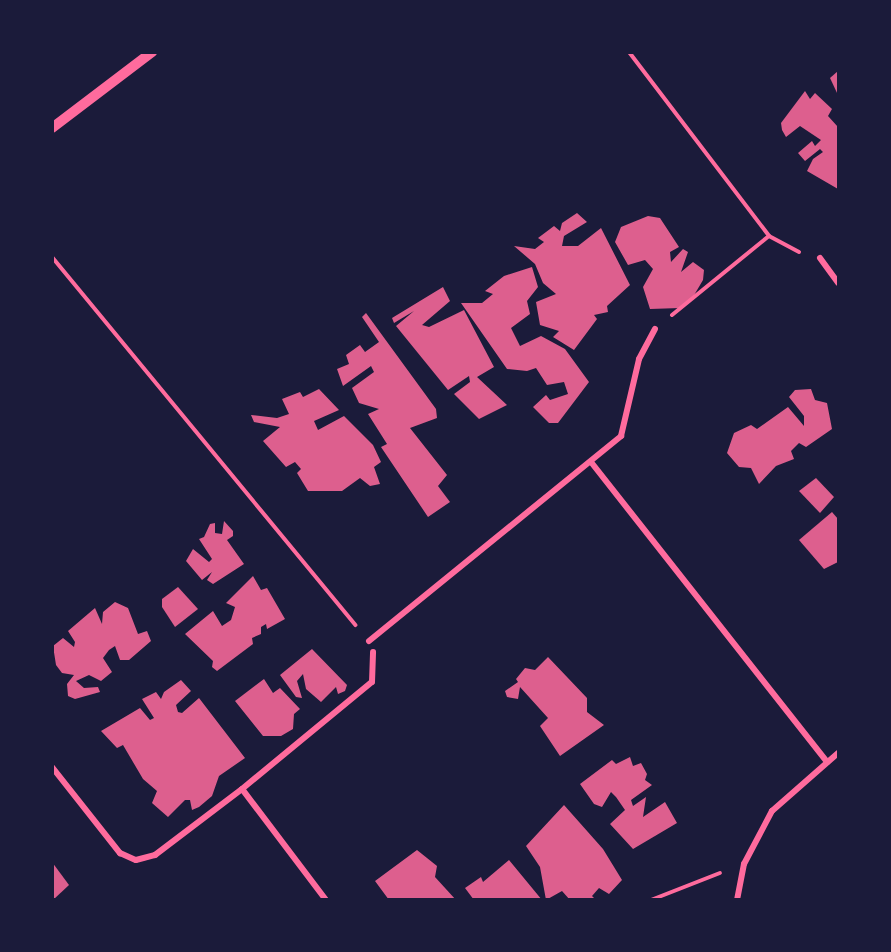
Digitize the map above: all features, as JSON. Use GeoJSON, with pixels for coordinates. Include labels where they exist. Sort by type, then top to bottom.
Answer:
{"type":"FeatureCollection","features":[{"type":"Feature","properties":{"kind":"street"},"geometry":{"type":"LineString","coordinates":[[52,128],[152,52]]}},
{"type":"Feature","properties":{"kind":"street"},"geometry":{"type":"LineString","coordinates":[[820,258],[838,283]]}},
{"type":"Feature","properties":{"kind":"street"},"geometry":{"type":"LineString","coordinates":[[369,641],[621,436],[639,359],[655,329]]}},
{"type":"Feature","properties":{"kind":"street"},"geometry":{"type":"LineString","coordinates":[[591,462],[827,762]]}},
{"type":"Feature","properties":{"kind":"street"},"geometry":{"type":"LineString","coordinates":[[52,767],[120,853],[136,860],[155,855],[242,789],[372,682],[373,652]]}},
{"type":"Feature","properties":{"kind":"street"},"geometry":{"type":"LineString","coordinates":[[737,900],[744,864],[772,811],[838,753]]}},
{"type":"Feature","properties":{"kind":"street"},"geometry":{"type":"LineString","coordinates":[[242,789],[326,900]]}},
{"type":"Feature","properties":{"kind":"path"},"geometry":{"type":"LineString","coordinates":[[629,52],[769,236],[785,247],[820,258]]}},
{"type":"Feature","properties":{"kind":"path"},"geometry":{"type":"LineString","coordinates":[[655,329],[769,236]]}},
{"type":"Feature","properties":{"kind":"path"},"geometry":{"type":"LineString","coordinates":[[52,257],[369,641]]}},
{"type":"Feature","properties":{"kind":"path"},"geometry":{"type":"LineString","coordinates":[[651,900],[744,864]]}},
{"type":"Feature","properties":{"kind":"building"},"geometry":{"type":"Polygon","coordinates":[[[838,71],[838,95],[830,78],[838,71]]]}},
{"type":"Feature","properties":{"kind":"building"},"geometry":{"type":"Polygon","coordinates":[[[805,91],[810,99],[815,93],[832,109],[828,116],[838,127],[838,189],[807,171],[813,159],[823,152],[820,149],[805,161],[798,153],[812,141],[815,146],[821,140],[800,126],[786,137],[782,130],[781,123],[805,91]]]}},
{"type":"Feature","properties":{"kind":"building"},"geometry":{"type":"Polygon","coordinates":[[[577,213],[587,222],[564,236],[562,246],[578,246],[601,228],[630,285],[607,306],[608,312],[594,315],[597,319],[574,350],[553,337],[559,331],[540,325],[536,302],[556,294],[543,283],[535,264],[514,246],[535,249],[544,242],[538,238],[554,226],[560,231],[562,223],[577,213]]]}},
{"type":"Feature","properties":{"kind":"building"},"geometry":{"type":"Polygon","coordinates":[[[648,216],[660,218],[679,247],[670,252],[671,262],[683,249],[688,252],[681,272],[693,262],[704,270],[703,280],[693,297],[680,308],[650,309],[643,287],[653,269],[645,260],[628,265],[615,242],[621,227],[648,216]]]}},
{"type":"Feature","properties":{"kind":"building"},"geometry":{"type":"Polygon","coordinates":[[[532,267],[538,287],[527,301],[530,314],[511,328],[520,346],[541,336],[565,349],[589,382],[558,423],[549,423],[533,407],[546,395],[550,400],[568,394],[564,382],[547,385],[536,368],[527,371],[507,369],[461,303],[482,303],[493,294],[485,291],[504,276],[532,267]]]}},
{"type":"Feature","properties":{"kind":"building"},"geometry":{"type":"Polygon","coordinates":[[[443,287],[450,301],[422,325],[429,327],[464,310],[494,367],[477,377],[507,405],[479,419],[454,394],[470,382],[469,376],[448,390],[396,326],[414,311],[394,323],[392,318],[443,287]]]}},
{"type":"Feature","properties":{"kind":"building"},"geometry":{"type":"Polygon","coordinates":[[[366,313],[436,409],[437,418],[410,428],[447,475],[438,486],[450,502],[428,517],[381,447],[387,444],[368,414],[379,409],[359,403],[352,388],[374,372],[371,366],[343,386],[337,369],[349,364],[346,355],[360,345],[365,352],[379,342],[362,317],[366,313]]]}},
{"type":"Feature","properties":{"kind":"building"},"geometry":{"type":"Polygon","coordinates":[[[319,389],[339,410],[314,421],[318,430],[344,416],[373,445],[381,462],[374,467],[380,484],[370,486],[360,478],[342,491],[308,491],[297,473],[301,469],[295,462],[286,467],[263,441],[280,427],[254,422],[251,415],[277,418],[289,414],[282,399],[300,392],[303,397],[319,389]]]}},
{"type":"Feature","properties":{"kind":"building"},"geometry":{"type":"Polygon","coordinates":[[[811,389],[815,400],[827,403],[832,429],[806,447],[799,443],[791,451],[794,459],[776,466],[759,484],[751,468],[739,467],[727,453],[734,433],[751,425],[757,429],[788,407],[804,426],[804,416],[789,397],[795,390],[811,389]]]}},
{"type":"Feature","properties":{"kind":"building"},"geometry":{"type":"Polygon","coordinates":[[[816,478],[834,497],[820,513],[799,491],[816,478]]]}},
{"type":"Feature","properties":{"kind":"building"},"geometry":{"type":"Polygon","coordinates":[[[832,512],[838,519],[838,562],[824,569],[799,540],[832,512]]]}},
{"type":"Feature","properties":{"kind":"building"},"geometry":{"type":"Polygon","coordinates":[[[224,521],[233,531],[233,536],[227,540],[244,564],[213,584],[207,580],[212,572],[202,580],[186,561],[193,549],[209,562],[212,559],[199,539],[204,537],[210,524],[215,523],[215,533],[222,534],[224,521]]]}},
{"type":"Feature","properties":{"kind":"building"},"geometry":{"type":"Polygon","coordinates":[[[253,576],[261,590],[267,588],[285,619],[267,629],[266,624],[261,627],[261,634],[252,638],[253,644],[217,671],[212,667],[213,661],[185,634],[213,611],[222,626],[231,620],[235,607],[226,603],[253,576]]]}},
{"type":"Feature","properties":{"kind":"building"},"geometry":{"type":"Polygon","coordinates":[[[178,587],[198,609],[175,627],[162,607],[162,599],[178,587]]]}},
{"type":"Feature","properties":{"kind":"building"},"geometry":{"type":"Polygon","coordinates":[[[115,602],[128,608],[138,634],[147,631],[151,641],[129,660],[120,660],[115,646],[103,658],[112,672],[101,681],[89,675],[76,681],[84,688],[98,687],[100,692],[75,699],[68,696],[67,684],[74,675],[62,673],[56,665],[53,646],[63,638],[74,647],[75,642],[68,631],[95,608],[102,624],[103,612],[115,602]]]}},
{"type":"Feature","properties":{"kind":"building"},"geometry":{"type":"Polygon","coordinates":[[[312,649],[347,685],[345,691],[338,694],[336,687],[321,702],[306,689],[303,674],[297,681],[302,698],[296,697],[280,675],[312,649]]]}},
{"type":"Feature","properties":{"kind":"building"},"geometry":{"type":"Polygon","coordinates":[[[548,657],[587,698],[587,712],[604,725],[560,756],[540,726],[548,718],[520,687],[518,699],[507,697],[505,691],[518,682],[516,679],[525,668],[535,670],[548,657]]]}},
{"type":"Feature","properties":{"kind":"building"},"geometry":{"type":"Polygon","coordinates":[[[264,679],[273,693],[280,688],[300,709],[294,714],[293,729],[281,736],[263,736],[235,701],[264,679]]]}},
{"type":"Feature","properties":{"kind":"building"},"geometry":{"type":"Polygon","coordinates":[[[181,680],[191,691],[176,705],[178,712],[182,713],[199,698],[245,758],[219,776],[212,796],[199,807],[192,810],[190,800],[185,800],[168,817],[152,803],[157,791],[143,779],[123,745],[117,748],[101,731],[140,708],[150,720],[154,718],[142,699],[156,692],[161,699],[164,692],[181,680]]]}},
{"type":"Feature","properties":{"kind":"building"},"geometry":{"type":"Polygon","coordinates":[[[630,757],[633,766],[641,763],[647,774],[645,780],[652,785],[631,800],[633,806],[646,797],[643,817],[665,802],[677,823],[633,849],[610,824],[625,810],[616,797],[611,792],[602,807],[594,804],[580,784],[612,760],[616,764],[630,757]]]}},
{"type":"Feature","properties":{"kind":"building"},"geometry":{"type":"Polygon","coordinates":[[[564,805],[603,849],[622,880],[609,894],[599,888],[592,896],[596,900],[570,900],[562,891],[546,900],[540,867],[526,846],[564,805]]]}},
{"type":"Feature","properties":{"kind":"building"},"geometry":{"type":"Polygon","coordinates":[[[417,850],[437,866],[435,877],[456,900],[389,900],[375,881],[417,850]]]}},
{"type":"Feature","properties":{"kind":"building"},"geometry":{"type":"Polygon","coordinates":[[[509,860],[542,900],[474,900],[465,888],[481,877],[483,882],[509,860]]]}},
{"type":"Feature","properties":{"kind":"building"},"geometry":{"type":"Polygon","coordinates":[[[52,862],[69,885],[53,900],[52,900],[52,862]]]}}]}
